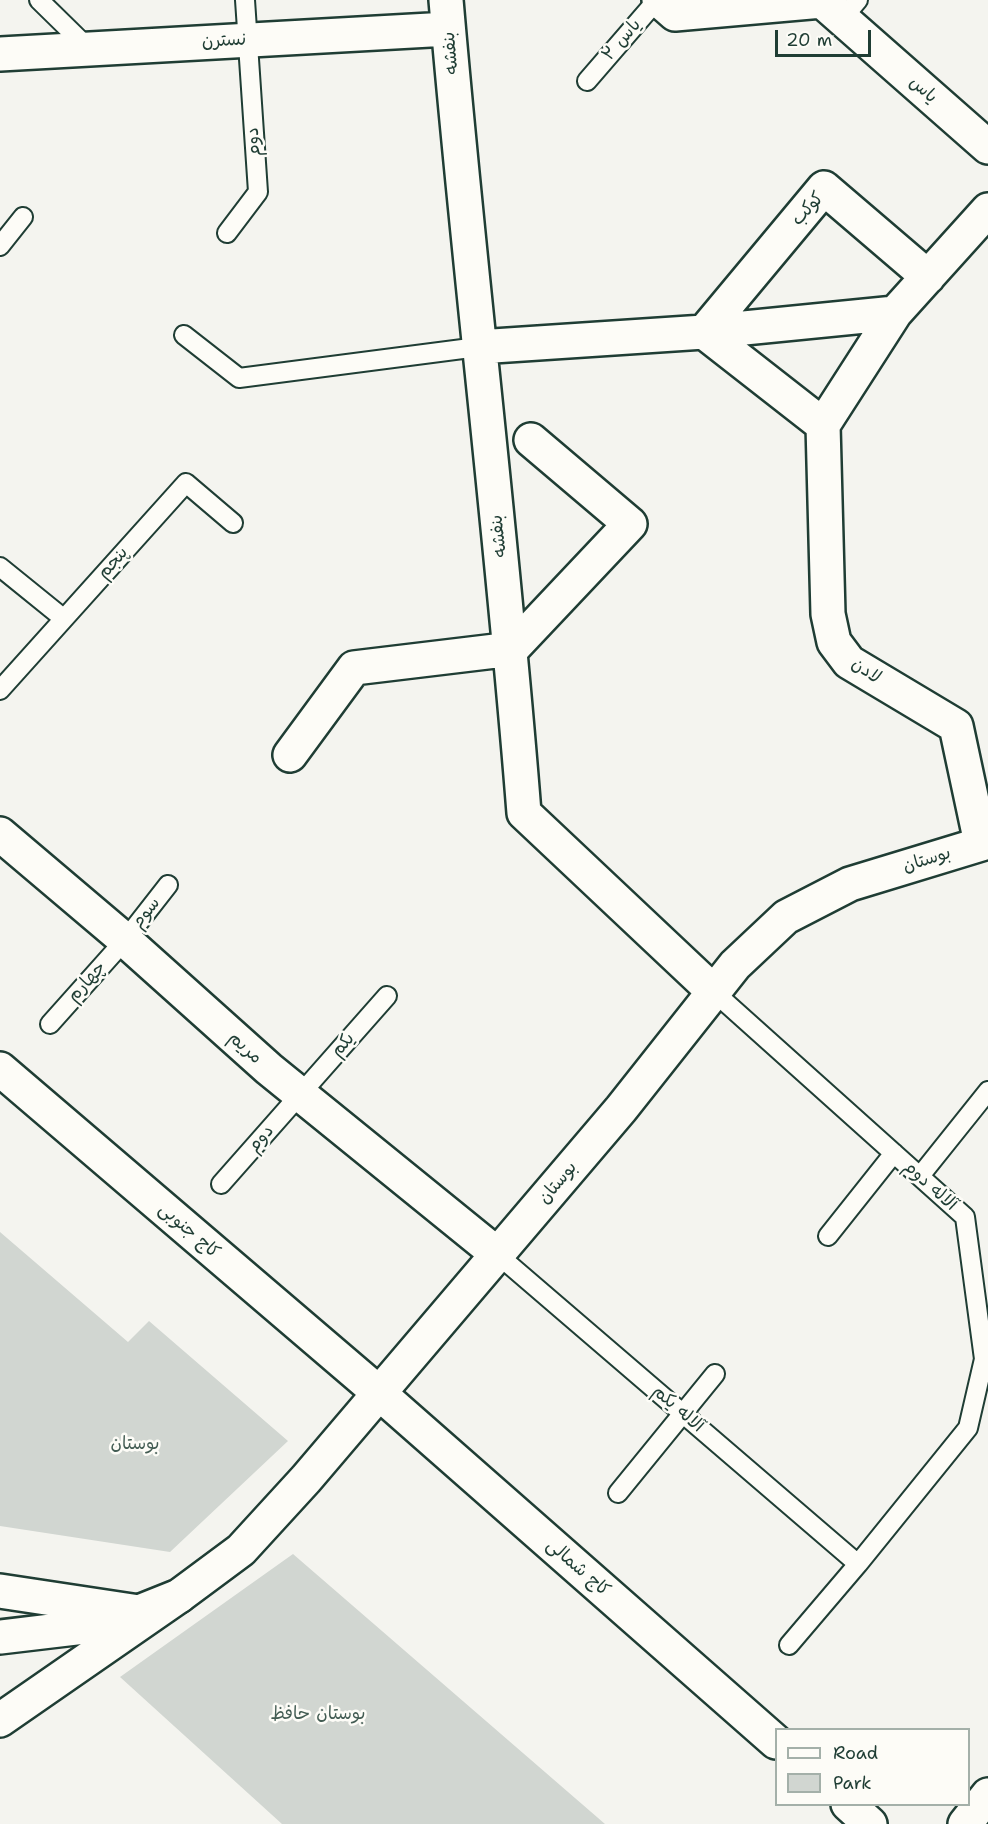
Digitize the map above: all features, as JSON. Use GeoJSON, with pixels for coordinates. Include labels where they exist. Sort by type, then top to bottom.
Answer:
{"type":"FeatureCollection","features":[{"type":"Feature","properties":{"kind":"street","name":"یاس"},"geometry":{"type":"LineString","coordinates":[[658,0],[675,14],[822,1],[850,9],[988,147]]}},
{"type":"Feature","properties":{"kind":"street","name":"نسترن"},"geometry":{"type":"LineString","coordinates":[[0,54],[247,40],[447,14]]}},
{"type":"Feature","properties":{"kind":"street","name":"بنفشه"},"geometry":{"type":"LineString","coordinates":[[447,14],[478,347],[512,649],[524,813],[714,992]]}},
{"type":"Feature","properties":{"kind":"street","name":"کوکب"},"geometry":{"type":"LineString","coordinates":[[704,332],[824,188],[928,277]]}},
{"type":"Feature","properties":{"kind":"street"},"geometry":{"type":"LineString","coordinates":[[704,332],[823,425],[895,313],[988,210]]}},
{"type":"Feature","properties":{"kind":"street"},"geometry":{"type":"LineString","coordinates":[[478,347],[704,332],[895,313]]}},
{"type":"Feature","properties":{"kind":"street","name":"لادن"},"geometry":{"type":"LineString","coordinates":[[823,425],[828,614],[834,642],[849,662],[956,726],[984,842]]}},
{"type":"Feature","properties":{"kind":"street"},"geometry":{"type":"LineString","coordinates":[[290,755],[354,668],[512,649],[630,524],[531,440]]}},
{"type":"Feature","properties":{"kind":"street","name":"مریم"},"geometry":{"type":"LineString","coordinates":[[0,834],[300,1094],[497,1254]]}},
{"type":"Feature","properties":{"kind":"street","name":"بوستان"},"geometry":{"type":"LineString","coordinates":[[0,1637],[101,1625],[139,1612],[179,1596],[241,1551],[306,1479],[621,1109],[735,965],[786,917],[850,884],[984,842]]}},
{"type":"Feature","properties":{"kind":"street","name":"کاج جنوبی"},"geometry":{"type":"LineString","coordinates":[[0,1069],[379,1393]]}},
{"type":"Feature","properties":{"kind":"street","name":"کاج شمالی"},"geometry":{"type":"LineString","coordinates":[[379,1393],[775,1740]]}},
{"type":"Feature","properties":{"kind":"street"},"geometry":{"type":"LineString","coordinates":[[0,1591],[139,1612]]}},
{"type":"Feature","properties":{"kind":"street"},"geometry":{"type":"LineString","coordinates":[[0,1720],[179,1596]]}},
{"type":"Feature","properties":{"kind":"street"},"geometry":{"type":"LineString","coordinates":[[966,1824],[988,1795]]}},
{"type":"Feature","properties":{"kind":"street"},"geometry":{"type":"LineString","coordinates":[[850,1806],[870,1824]]}},
{"type":"Feature","properties":{"kind":"lane"},"geometry":{"type":"LineString","coordinates":[[39,0],[89,49]]}},
{"type":"Feature","properties":{"kind":"lane"},"geometry":{"type":"LineString","coordinates":[[245,0],[247,40]]}},
{"type":"Feature","properties":{"kind":"lane","name":"یاس ۲"},"geometry":{"type":"LineString","coordinates":[[587,81],[658,0]]}},
{"type":"Feature","properties":{"kind":"lane","name":"دوم"},"geometry":{"type":"LineString","coordinates":[[227,233],[258,192],[247,40]]}},
{"type":"Feature","properties":{"kind":"lane"},"geometry":{"type":"LineString","coordinates":[[0,246],[23,217]]}},
{"type":"Feature","properties":{"kind":"lane"},"geometry":{"type":"LineString","coordinates":[[184,335],[239,378],[478,347]]}},
{"type":"Feature","properties":{"kind":"lane","name":"پنجم"},"geometry":{"type":"LineString","coordinates":[[0,690],[186,483],[233,523]]}},
{"type":"Feature","properties":{"kind":"lane"},"geometry":{"type":"LineString","coordinates":[[0,567],[63,618]]}},
{"type":"Feature","properties":{"kind":"lane","name":"سوم"},"geometry":{"type":"LineString","coordinates":[[125,940],[168,885]]}},
{"type":"Feature","properties":{"kind":"lane","name":"چهارم"},"geometry":{"type":"LineString","coordinates":[[50,1024],[125,940]]}},
{"type":"Feature","properties":{"kind":"lane","name":"آلاله دوم"},"geometry":{"type":"LineString","coordinates":[[714,992],[965,1217],[984,1359],[968,1428],[789,1645]]}},
{"type":"Feature","properties":{"kind":"lane","name":"یکم"},"geometry":{"type":"LineString","coordinates":[[300,1094],[387,996]]}},
{"type":"Feature","properties":{"kind":"lane"},"geometry":{"type":"LineString","coordinates":[[920,1176],[988,1091]]}},
{"type":"Feature","properties":{"kind":"lane","name":"دوم"},"geometry":{"type":"LineString","coordinates":[[221,1184],[300,1094]]}},
{"type":"Feature","properties":{"kind":"lane"},"geometry":{"type":"LineString","coordinates":[[828,1236],[894,1154]]}},
{"type":"Feature","properties":{"kind":"lane","name":"آلاله یکم"},"geometry":{"type":"LineString","coordinates":[[497,1254],[858,1564]]}},
{"type":"Feature","properties":{"kind":"lane"},"geometry":{"type":"LineString","coordinates":[[618,1492],[715,1374]]}},
{"type":"Feature","properties":{"kind":"green space","name":"بوستان"},"geometry":{"type":"Polygon","coordinates":[[[0,1232],[128,1342],[149,1321],[288,1441],[170,1552],[0,1526],[0,1232]]]}},
{"type":"Feature","properties":{"kind":"green space","name":"بوستان حافظ"},"geometry":{"type":"Polygon","coordinates":[[[293,1554],[605,1824],[282,1824],[120,1677],[293,1554]]]}}]}
